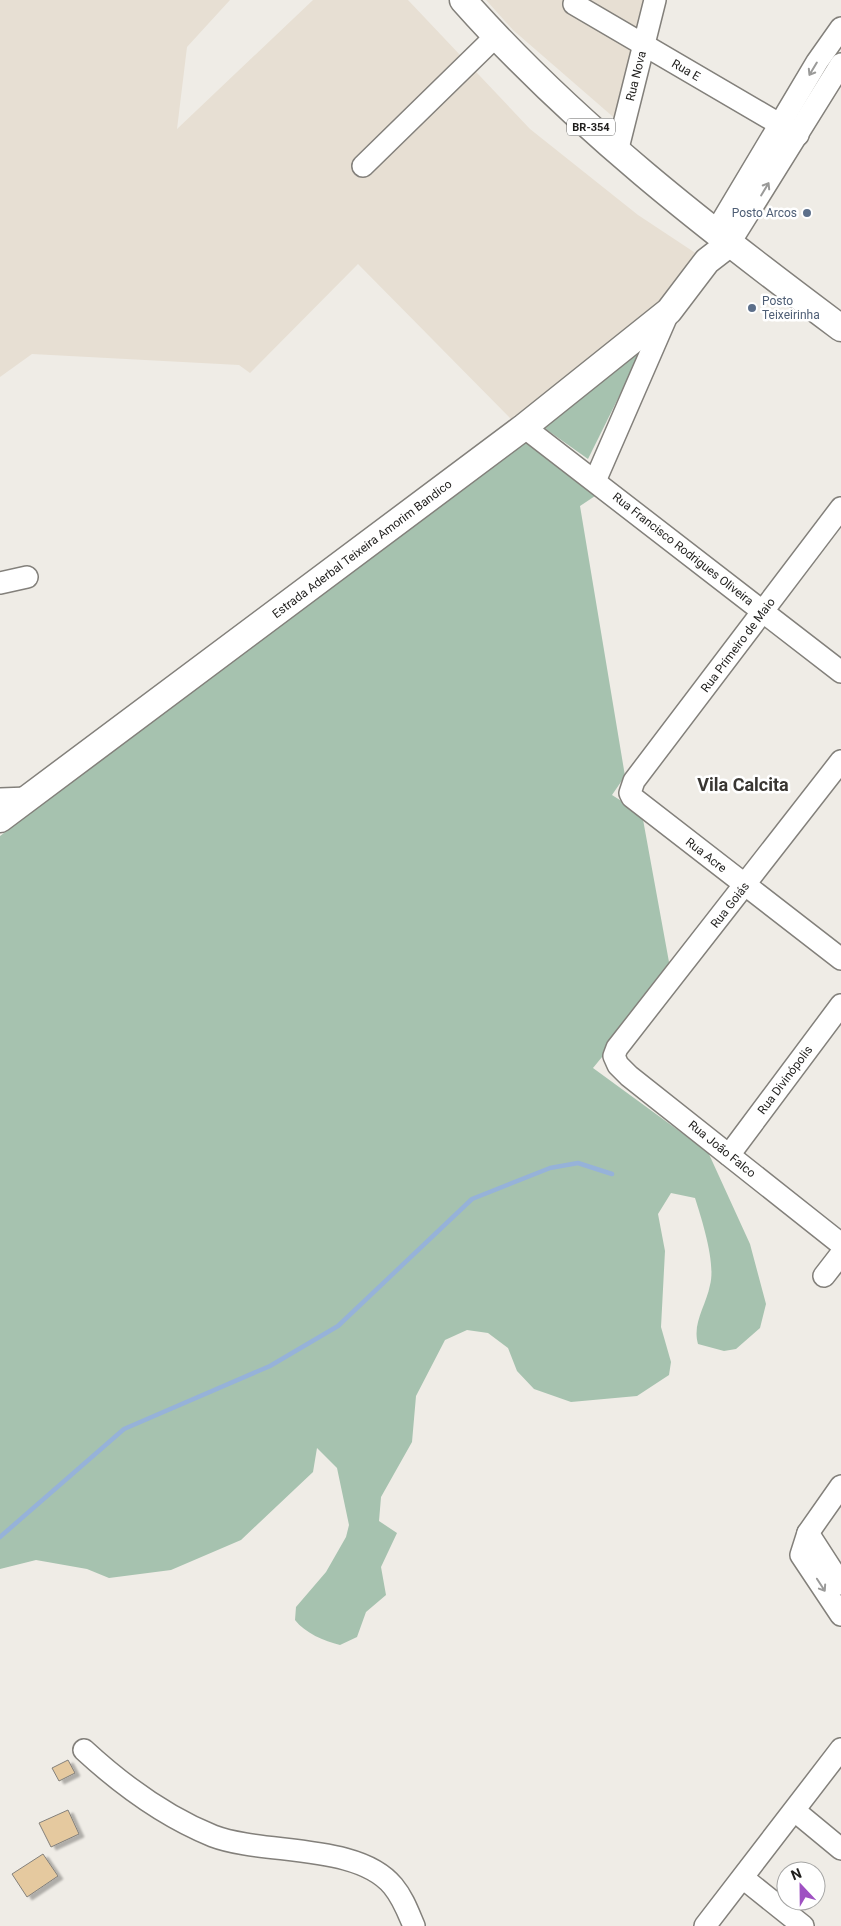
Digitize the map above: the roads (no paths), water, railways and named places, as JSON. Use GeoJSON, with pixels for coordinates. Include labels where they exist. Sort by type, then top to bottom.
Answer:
{"type":"FeatureCollection","features":[{"type":"Feature","properties":{"kind":"main road","name":"BR-354"},"geometry":{"type":"LineString","coordinates":[[463,0],[495,36],[618,152],[722,239],[841,328]]}},
{"type":"Feature","properties":{"kind":"main road","name":"Estrada Aderbal Teixeira Amorim Bandico"},"geometry":{"type":"LineString","coordinates":[[0,819],[524,427],[669,311],[722,239]]}},
{"type":"Feature","properties":{"kind":"street","name":"Rua Nova"},"geometry":{"type":"LineString","coordinates":[[618,152],[655,0]]}},
{"type":"Feature","properties":{"kind":"street","name":"Rua E"},"geometry":{"type":"LineString","coordinates":[[574,4],[789,130]]}},
{"type":"Feature","properties":{"kind":"street"},"geometry":{"type":"LineString","coordinates":[[789,130],[817,62],[841,28]]}},
{"type":"Feature","properties":{"kind":"street"},"geometry":{"type":"LineString","coordinates":[[363,166],[495,36]]}},
{"type":"Feature","properties":{"kind":"street"},"geometry":{"type":"LineString","coordinates":[[722,239],[789,130],[841,64]]}},
{"type":"Feature","properties":{"kind":"street"},"geometry":{"type":"LineString","coordinates":[[595,481],[669,311]]}},
{"type":"Feature","properties":{"kind":"street","name":"Rua Francisco Rodrigues Oliveira"},"geometry":{"type":"LineString","coordinates":[[524,427],[841,672]]}},
{"type":"Feature","properties":{"kind":"street","name":"Rua Primeiro de Maio"},"geometry":{"type":"LineString","coordinates":[[634,781],[841,508]]}},
{"type":"Feature","properties":{"kind":"street"},"geometry":{"type":"LineString","coordinates":[[0,583],[27,577]]}},
{"type":"Feature","properties":{"kind":"street","name":"Rua Goiás"},"geometry":{"type":"LineString","coordinates":[[617,1048],[841,761]]}},
{"type":"Feature","properties":{"kind":"street","name":"Rua Acre"},"geometry":{"type":"LineString","coordinates":[[634,781],[630,790],[632,797],[841,959]]}},
{"type":"Feature","properties":{"kind":"street"},"geometry":{"type":"LineString","coordinates":[[0,799],[28,798]]}},
{"type":"Feature","properties":{"kind":"street","name":"Rua Divinópolis"},"geometry":{"type":"LineString","coordinates":[[729,1155],[841,1005]]}},
{"type":"Feature","properties":{"kind":"street","name":"Rua João Falco"},"geometry":{"type":"LineString","coordinates":[[617,1048],[614,1056],[618,1065],[841,1244]]}},
{"type":"Feature","properties":{"kind":"street"},"geometry":{"type":"LineString","coordinates":[[824,1276],[841,1254]]}},
{"type":"Feature","properties":{"kind":"street"},"geometry":{"type":"LineString","coordinates":[[841,1486],[808,1533],[801,1555],[841,1616]]}},
{"type":"Feature","properties":{"kind":"street"},"geometry":{"type":"LineString","coordinates":[[808,1533],[841,1584]]}},
{"type":"Feature","properties":{"kind":"street"},"geometry":{"type":"LineString","coordinates":[[705,1926],[841,1749]]}},
{"type":"Feature","properties":{"kind":"street"},"geometry":{"type":"LineString","coordinates":[[84,1750],[109,1773],[140,1795],[184,1822],[214,1836],[236,1843],[317,1854],[366,1866],[392,1885],[405,1904],[414,1926]]}},
{"type":"Feature","properties":{"kind":"street"},"geometry":{"type":"LineString","coordinates":[[795,1811],[841,1849]]}},
{"type":"Feature","properties":{"kind":"street"},"geometry":{"type":"LineString","coordinates":[[743,1878],[803,1926]]}},
{"type":"Feature","properties":{"kind":"waterway"},"geometry":{"type":"LineString","coordinates":[[0,1537],[124,1429],[270,1366],[338,1326],[472,1199],[550,1168],[578,1163],[612,1174]]}},
{"type":"Feature","properties":{"kind":"place","name":"Posto Arcos"},"geometry":{"type":"Point","coordinates":[807,213]}},
{"type":"Feature","properties":{"kind":"place","name":"Posto Teixeirinha"},"geometry":{"type":"Point","coordinates":[752,308]}},
{"type":"Feature","properties":{"kind":"district","name":"Vila Calcita"},"geometry":{"type":"Point","coordinates":[743,784]}}]}
